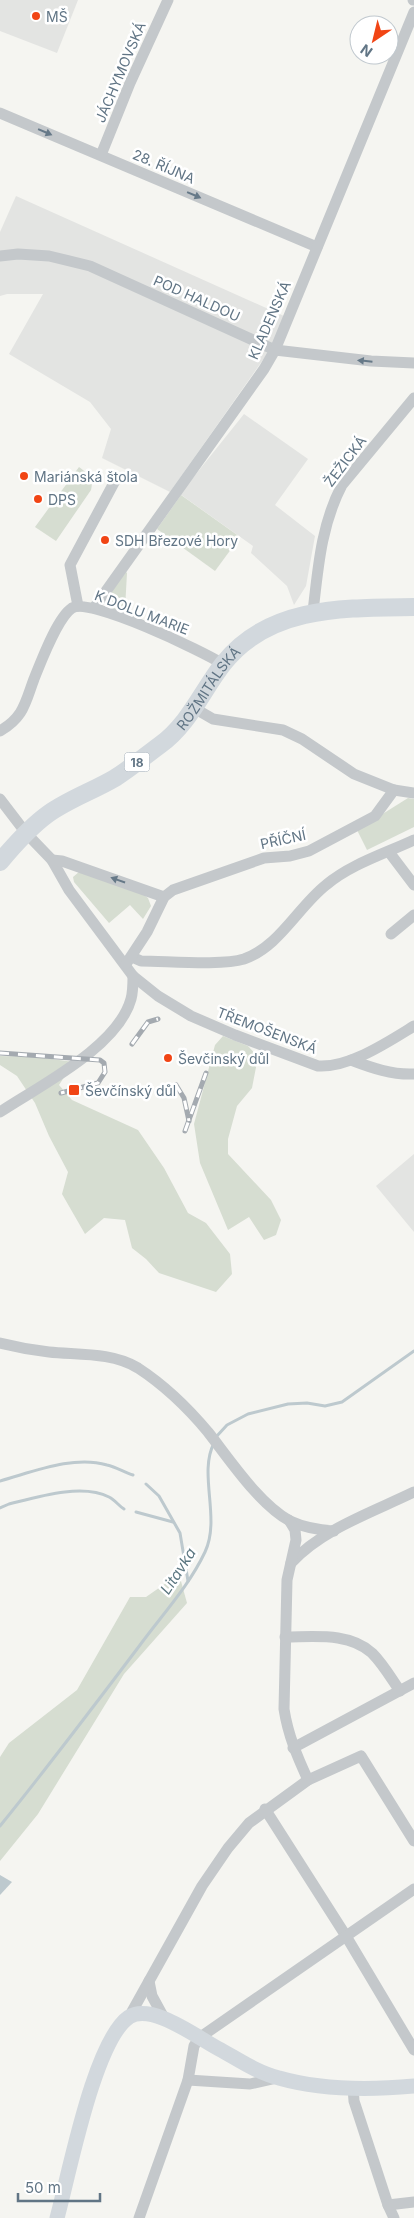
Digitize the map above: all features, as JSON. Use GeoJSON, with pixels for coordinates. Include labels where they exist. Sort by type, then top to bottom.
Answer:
{"type":"FeatureCollection","features":[{"type":"Feature","properties":{"kind":"main road","name":"ROŽMITÁLSKÁ"},"geometry":{"type":"LineString","coordinates":[[26,833],[49,813],[115,778],[169,738],[194,708],[223,664],[244,644],[272,626],[313,612],[414,607]]}},
{"type":"Feature","properties":{"kind":"main road","name":"18"},"geometry":{"type":"LineString","coordinates":[[0,862],[26,833]]}},
{"type":"Feature","properties":{"kind":"street","name":"JÁCHYMOVSKÁ"},"geometry":{"type":"LineString","coordinates":[[101,155],[130,83],[168,0]]}},
{"type":"Feature","properties":{"kind":"street","name":"KLADENSKÁ"},"geometry":{"type":"LineString","coordinates":[[94,608],[264,369],[275,350],[414,12]]}},
{"type":"Feature","properties":{"kind":"street","name":"28. ŘÍJNA"},"geometry":{"type":"LineString","coordinates":[[0,113],[316,247]]}},
{"type":"Feature","properties":{"kind":"street","name":"POD HALDOU"},"geometry":{"type":"LineString","coordinates":[[0,256],[18,254],[49,256],[90,266],[275,350],[372,362],[414,363]]}},
{"type":"Feature","properties":{"kind":"street","name":"ŽEŽICKÁ"},"geometry":{"type":"LineString","coordinates":[[313,612],[322,536],[335,499],[342,485],[414,398]]}},
{"type":"Feature","properties":{"kind":"street"},"geometry":{"type":"LineString","coordinates":[[78,606],[70,565],[116,479]]}},
{"type":"Feature","properties":{"kind":"street","name":"K DOLU MARIE"},"geometry":{"type":"LineString","coordinates":[[0,731],[17,719],[48,646],[68,612],[78,606],[94,608],[167,636],[223,664]]}},
{"type":"Feature","properties":{"kind":"street"},"geometry":{"type":"LineString","coordinates":[[194,708],[213,719],[283,730],[302,739],[354,774],[394,790],[414,792]]}},
{"type":"Feature","properties":{"kind":"street","name":"PŘÍČNÍ"},"geometry":{"type":"LineString","coordinates":[[164,897],[173,890],[264,858],[290,856],[309,851],[370,819],[384,806],[394,790]]}},
{"type":"Feature","properties":{"kind":"street","name":"TŘEMOŠENSKÁ"},"geometry":{"type":"LineString","coordinates":[[0,799],[4,807],[26,833],[52,860],[69,890],[129,961],[133,976],[158,996],[191,1016],[234,1035],[318,1066],[328,1067],[351,1060],[414,1026]]}},
{"type":"Feature","properties":{"kind":"street"},"geometry":{"type":"LineString","coordinates":[[129,961],[245,959],[275,939],[325,885],[345,871],[414,840]]}},
{"type":"Feature","properties":{"kind":"street"},"geometry":{"type":"LineString","coordinates":[[389,852],[414,885]]}},
{"type":"Feature","properties":{"kind":"street"},"geometry":{"type":"LineString","coordinates":[[52,860],[62,861],[164,897],[129,961]]}},
{"type":"Feature","properties":{"kind":"street"},"geometry":{"type":"LineString","coordinates":[[391,934],[414,915]]}},
{"type":"Feature","properties":{"kind":"street"},"geometry":{"type":"LineString","coordinates":[[0,1112],[102,1043],[125,1013],[131,1000],[133,976]]}},
{"type":"Feature","properties":{"kind":"street"},"geometry":{"type":"LineString","coordinates":[[351,1060],[376,1070],[414,1074]]}},
{"type":"Feature","properties":{"kind":"street"},"geometry":{"type":"LineString","coordinates":[[0,1343],[47,1352],[118,1360],[136,1367],[180,1402],[206,1430],[253,1488],[289,1520],[295,1530],[296,1540],[287,1580],[284,1709],[293,1748],[308,1780]]}},
{"type":"Feature","properties":{"kind":"street"},"geometry":{"type":"LineString","coordinates":[[289,1565],[299,1555],[334,1531],[414,1492]]}},
{"type":"Feature","properties":{"kind":"street"},"geometry":{"type":"LineString","coordinates":[[289,1520],[311,1529],[334,1531]]}},
{"type":"Feature","properties":{"kind":"street"},"geometry":{"type":"LineString","coordinates":[[285,1637],[342,1638],[356,1643],[372,1654],[400,1691]]}},
{"type":"Feature","properties":{"kind":"street"},"geometry":{"type":"LineString","coordinates":[[293,1748],[414,1684]]}},
{"type":"Feature","properties":{"kind":"street"},"geometry":{"type":"LineString","coordinates":[[57,2218],[79,2126],[98,2071],[111,2041],[120,2025],[129,2017],[202,1886],[228,1848],[249,1823],[265,1809],[308,1780],[360,1756],[414,1841]]}},
{"type":"Feature","properties":{"kind":"street"},"geometry":{"type":"LineString","coordinates":[[265,1809],[346,1936],[414,2050]]}},
{"type":"Feature","properties":{"kind":"street"},"geometry":{"type":"LineString","coordinates":[[139,2218],[188,2080],[194,2046],[199,2038],[414,1889]]}},
{"type":"Feature","properties":{"kind":"street"},"geometry":{"type":"LineString","coordinates":[[149,1981],[152,1996],[164,2018]]}},
{"type":"Feature","properties":{"kind":"street"},"geometry":{"type":"LineString","coordinates":[[129,2017],[139,2013],[151,2013],[164,2018],[277,2078],[304,2084],[353,2088],[414,2086]]}},
{"type":"Feature","properties":{"kind":"street"},"geometry":{"type":"LineString","coordinates":[[188,2080],[250,2084],[277,2078]]}},
{"type":"Feature","properties":{"kind":"street"},"geometry":{"type":"LineString","coordinates":[[353,2088],[354,2101],[394,2218]]}},
{"type":"Feature","properties":{"kind":"street"},"geometry":{"type":"LineString","coordinates":[[388,2205],[414,2202]]}},
{"type":"Feature","properties":{"kind":"shaded area","name":"MŠ"},"geometry":{"type":"Polygon","coordinates":[[[0,0],[78,0],[57,53],[0,31],[0,0]]]}},
{"type":"Feature","properties":{"kind":"shaded area"},"geometry":{"type":"Polygon","coordinates":[[[16,196],[284,316],[272,347],[170,492],[102,458],[111,429],[90,402],[9,354],[43,294],[7,294],[0,296],[0,232],[16,196]]]}},
{"type":"Feature","properties":{"kind":"shaded area"},"geometry":{"type":"Polygon","coordinates":[[[244,414],[308,459],[275,505],[315,536],[306,586],[294,605],[287,586],[251,553],[253,546],[180,494],[244,414]]]}},
{"type":"Feature","properties":{"kind":"shaded area"},"geometry":{"type":"Polygon","coordinates":[[[79,467],[91,479],[91,490],[56,541],[35,527],[79,467]]]}},
{"type":"Feature","properties":{"kind":"shaded area"},"geometry":{"type":"Polygon","coordinates":[[[181,495],[240,537],[215,571],[157,529],[181,495]]]}},
{"type":"Feature","properties":{"kind":"shaded area"},"geometry":{"type":"Polygon","coordinates":[[[126,572],[125,609],[123,613],[109,607],[108,602],[113,588],[126,572]]]}},
{"type":"Feature","properties":{"kind":"shaded area"},"geometry":{"type":"Polygon","coordinates":[[[408,798],[414,799],[414,827],[367,850],[357,830],[408,798]]]}},
{"type":"Feature","properties":{"kind":"shaded area"},"geometry":{"type":"Polygon","coordinates":[[[79,872],[140,892],[148,898],[151,906],[143,919],[130,905],[109,923],[74,882],[73,877],[79,872]]]}},
{"type":"Feature","properties":{"kind":"shaded area"},"geometry":{"type":"Polygon","coordinates":[[[223,1036],[248,1046],[258,1057],[252,1088],[237,1106],[228,1139],[228,1154],[271,1200],[281,1220],[276,1235],[264,1240],[249,1217],[228,1230],[200,1163],[194,1124],[215,1045],[223,1036]]]}},
{"type":"Feature","properties":{"kind":"shaded area"},"geometry":{"type":"Polygon","coordinates":[[[0,1056],[37,1057],[74,1062],[59,1085],[72,1100],[138,1130],[164,1168],[188,1213],[206,1223],[230,1254],[232,1274],[216,1292],[159,1273],[132,1248],[125,1220],[104,1218],[85,1234],[62,1194],[68,1172],[49,1136],[35,1103],[17,1076],[0,1065],[0,1056]]]}},
{"type":"Feature","properties":{"kind":"shaded area"},"geometry":{"type":"Polygon","coordinates":[[[414,1154],[414,1232],[376,1186],[414,1154]]]}},
{"type":"Feature","properties":{"kind":"shaded area"},"geometry":{"type":"Polygon","coordinates":[[[179,1574],[187,1603],[124,1674],[38,1814],[0,1861],[0,1757],[9,1743],[77,1690],[130,1597],[146,1597],[179,1574]]]}},
{"type":"Feature","properties":{"kind":"shaded area"},"geometry":{"type":"Polygon","coordinates":[[[0,1875],[12,1882],[0,1895],[0,1875]]]}},
{"type":"Feature","properties":{"kind":"waterway","name":"Litavka"},"geometry":{"type":"LineString","coordinates":[[216,1437],[227,1425],[248,1414],[288,1404],[307,1403],[325,1406],[342,1402],[414,1351]]}},
{"type":"Feature","properties":{"kind":"waterway","name":"Litavka"},"geometry":{"type":"LineString","coordinates":[[0,1826],[175,1600],[199,1565],[209,1539],[211,1525],[208,1468],[214,1443]]}},
{"type":"Feature","properties":{"kind":"waterway"},"geometry":{"type":"LineString","coordinates":[[0,1481],[39,1469],[81,1462],[107,1465],[133,1475]]}},
{"type":"Feature","properties":{"kind":"waterway"},"geometry":{"type":"LineString","coordinates":[[146,1484],[159,1496],[180,1533],[188,1581]]}},
{"type":"Feature","properties":{"kind":"waterway"},"geometry":{"type":"LineString","coordinates":[[0,1508],[46,1495],[86,1491],[109,1497],[124,1509]]}},
{"type":"Feature","properties":{"kind":"waterway"},"geometry":{"type":"LineString","coordinates":[[136,1512],[173,1522]]}},
{"type":"Feature","properties":{"kind":"railway"},"geometry":{"type":"LineString","coordinates":[[132,1044],[148,1022],[158,1019]]}},
{"type":"Feature","properties":{"kind":"railway"},"geometry":{"type":"LineString","coordinates":[[0,1053],[100,1060],[104,1063],[105,1072],[98,1083],[61,1093]]}},
{"type":"Feature","properties":{"kind":"railway"},"geometry":{"type":"LineString","coordinates":[[185,1131],[206,1073]]}},
{"type":"Feature","properties":{"kind":"railway"},"geometry":{"type":"LineString","coordinates":[[176,1085],[184,1098],[189,1121]]}},
{"type":"Feature","properties":{"kind":"place","name":"MŠ"},"geometry":{"type":"Point","coordinates":[36,16]}},
{"type":"Feature","properties":{"kind":"place","name":"Mariánská štola"},"geometry":{"type":"Point","coordinates":[24,476]}},
{"type":"Feature","properties":{"kind":"place","name":"DPS"},"geometry":{"type":"Point","coordinates":[38,499]}},
{"type":"Feature","properties":{"kind":"place","name":"SDH Březové Hory"},"geometry":{"type":"Point","coordinates":[105,540]}},
{"type":"Feature","properties":{"kind":"place","name":"Ševčinský důl"},"geometry":{"type":"Point","coordinates":[168,1058]}},
{"type":"Feature","properties":{"kind":"place","name":"Ševčínský důl"},"geometry":{"type":"Point","coordinates":[74,1090]}}]}
